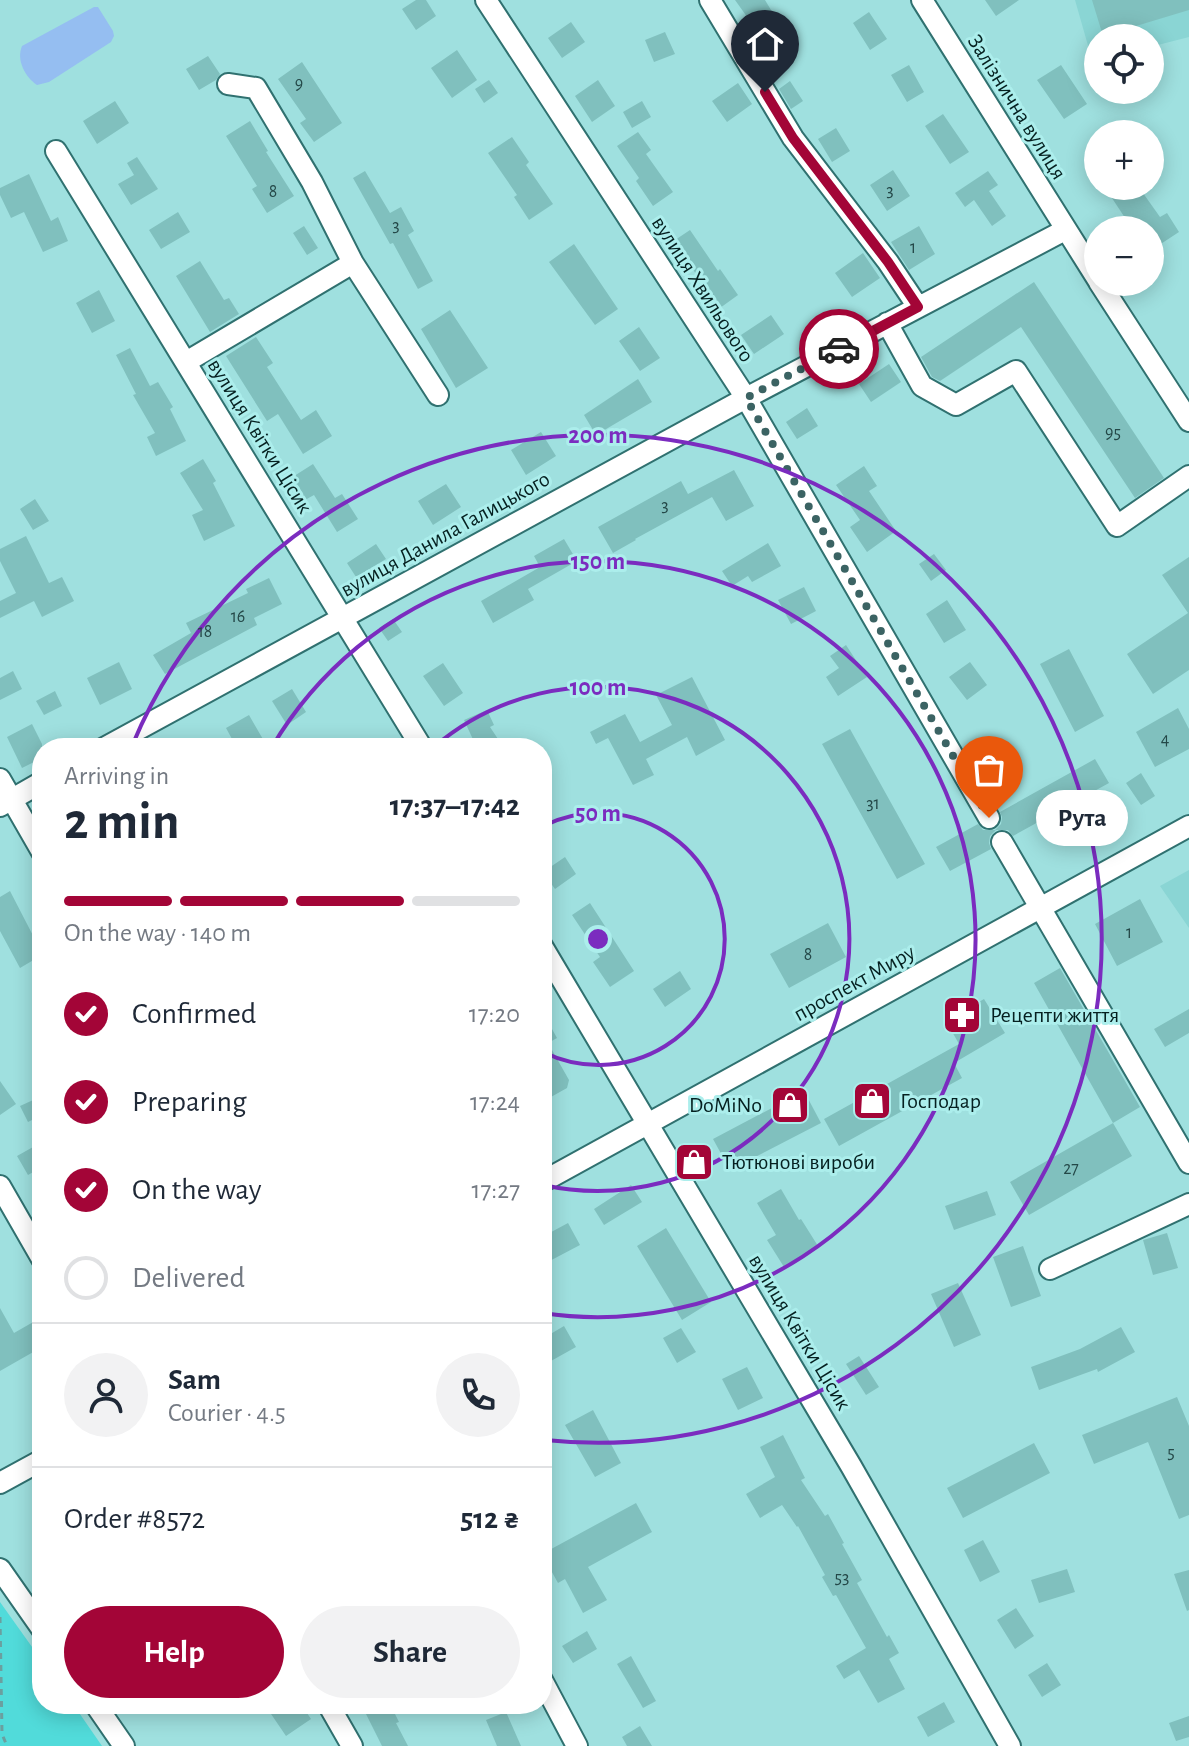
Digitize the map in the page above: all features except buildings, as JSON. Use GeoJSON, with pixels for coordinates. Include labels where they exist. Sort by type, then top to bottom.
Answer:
{"type":"FeatureCollection","features":[{"type":"Feature","properties":{"kind":"street","name":"вулиця Хвильового"},"geometry":{"type":"LineString","coordinates":[[486,0],[746,398],[989,818]]}},
{"type":"Feature","properties":{"kind":"street"},"geometry":{"type":"LineString","coordinates":[[710,0],[793,138],[888,262],[918,307]]}},
{"type":"Feature","properties":{"kind":"street","name":"Залізнична вулиця"},"geometry":{"type":"LineString","coordinates":[[922,0],[1084,259]]}},
{"type":"Feature","properties":{"kind":"street"},"geometry":{"type":"LineString","coordinates":[[228,84],[256,88],[312,182],[353,263],[438,395]]}},
{"type":"Feature","properties":{"kind":"street","name":"вулиця Квітки Цісик"},"geometry":{"type":"LineString","coordinates":[[56,151],[416,738]]}},
{"type":"Feature","properties":{"kind":"street","name":"вулиця Данила Галицького"},"geometry":{"type":"LineString","coordinates":[[122,738],[746,398],[1065,230]]}},
{"type":"Feature","properties":{"kind":"street"},"geometry":{"type":"LineString","coordinates":[[186,362],[353,263]]}},
{"type":"Feature","properties":{"kind":"street","name":"Залізнична вулиця"},"geometry":{"type":"LineString","coordinates":[[1108,296],[1189,421]]}},
{"type":"Feature","properties":{"kind":"street"},"geometry":{"type":"LineString","coordinates":[[887,323],[922,386],[956,405],[1016,371],[1117,526],[1189,476]]}},
{"type":"Feature","properties":{"kind":"street"},"geometry":{"type":"LineString","coordinates":[[0,779],[6,802],[32,838]]}},
{"type":"Feature","properties":{"kind":"street"},"geometry":{"type":"LineString","coordinates":[[6,802],[32,788]]}},
{"type":"Feature","properties":{"kind":"street","name":"проспект Миру"},"geometry":{"type":"LineString","coordinates":[[552,1177],[1189,826]]}},
{"type":"Feature","properties":{"kind":"street"},"geometry":{"type":"LineString","coordinates":[[1002,842],[1189,1163]]}},
{"type":"Feature","properties":{"kind":"street","name":"вулиця Квітки Цісик"},"geometry":{"type":"LineString","coordinates":[[552,963],[843,1453],[1010,1746]]}},
{"type":"Feature","properties":{"kind":"street"},"geometry":{"type":"LineString","coordinates":[[0,1186],[32,1242]]}},
{"type":"Feature","properties":{"kind":"street"},"geometry":{"type":"LineString","coordinates":[[1050,1269],[1189,1204]]}},
{"type":"Feature","properties":{"kind":"street"},"geometry":{"type":"LineString","coordinates":[[0,1483],[32,1465]]}},
{"type":"Feature","properties":{"kind":"street"},"geometry":{"type":"LineString","coordinates":[[0,1569],[32,1615]]}},
{"type":"Feature","properties":{"kind":"street"},"geometry":{"type":"LineString","coordinates":[[552,1699],[577,1746]]}},
{"type":"Feature","properties":{"kind":"street"},"geometry":{"type":"LineString","coordinates":[[102,1714],[124,1746]]}},
{"type":"Feature","properties":{"kind":"street"},"geometry":{"type":"LineString","coordinates":[[334,1714],[352,1746]]}},
{"type":"Feature","properties":{"kind":"path"},"geometry":{"type":"LineString","coordinates":[[0,1617],[2,1734],[7,1746]]}},
{"type":"Feature","properties":{"kind":"shaded area"},"geometry":{"type":"Polygon","coordinates":[[[1075,0],[1189,0],[1189,37],[1164,43],[1164,24],[1084,24],[1084,32],[1075,0]]]}},
{"type":"Feature","properties":{"kind":"shaded area"},"geometry":{"type":"Polygon","coordinates":[[[98,7],[113,31],[111,42],[49,82],[37,85],[23,68],[20,57],[22,46],[98,7]]]}},
{"type":"Feature","properties":{"kind":"shaded area"},"geometry":{"type":"Polygon","coordinates":[[[1189,870],[1189,928],[1160,886],[1189,870]]]}},
{"type":"Feature","properties":{"kind":"shaded area"},"geometry":{"type":"Polygon","coordinates":[[[0,1602],[32,1647],[32,1714],[80,1714],[102,1746],[0,1746],[0,1602]]]}},
{"type":"Feature","properties":{"kind":"way so far"},"geometry":{"type":"LineString","coordinates":[[839,349],[746,398],[989,818]]}},
{"type":"Feature","properties":{"kind":"place","name":"Рута"},"geometry":{"type":"Point","coordinates":[989,818]}},
{"type":"Feature","properties":{"kind":"place","name":"Рецепти життя"},"geometry":{"type":"Point","coordinates":[962,1015]}},
{"type":"Feature","properties":{"kind":"place","name":"Господар"},"geometry":{"type":"Point","coordinates":[872,1101]}},
{"type":"Feature","properties":{"kind":"place","name":"DoMiNo"},"geometry":{"type":"Point","coordinates":[790,1105]}},
{"type":"Feature","properties":{"kind":"place","name":"Тютюнові вироби"},"geometry":{"type":"Point","coordinates":[694,1162]}},
{"type":"Feature","properties":{"kind":"route"},"geometry":{"type":"LineString","coordinates":[[765,92],[793,138],[888,262],[918,307],[839,349]]}}]}
